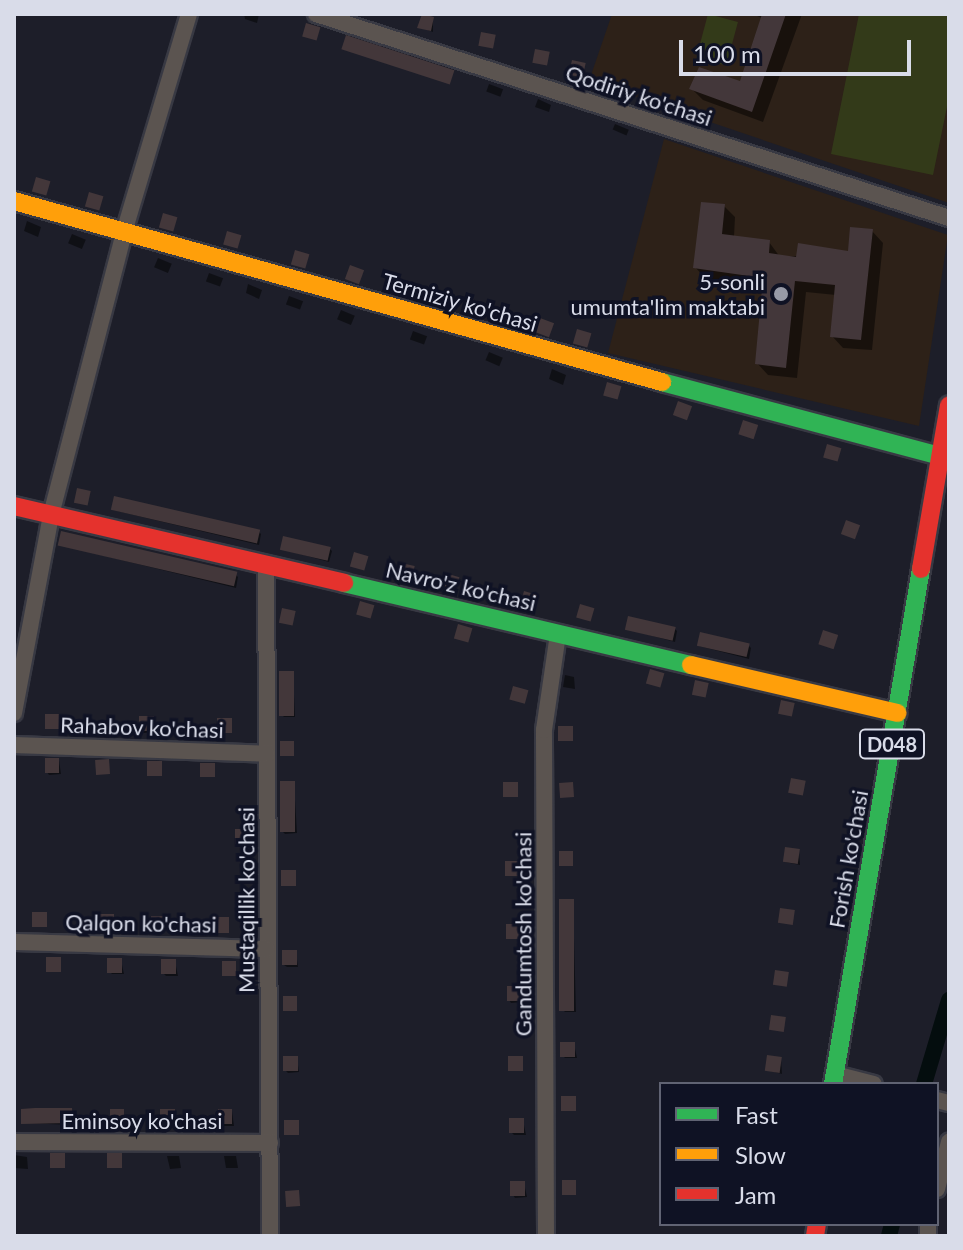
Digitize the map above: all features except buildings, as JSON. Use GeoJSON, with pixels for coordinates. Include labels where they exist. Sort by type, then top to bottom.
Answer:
{"type":"FeatureCollection","features":[{"type":"Feature","properties":{"kind":"street"},"geometry":{"type":"LineString","coordinates":[[14,713],[51,515],[124,232],[189,14]]}},
{"type":"Feature","properties":{"kind":"street","name":"Qodiriy ko'chasi"},"geometry":{"type":"LineString","coordinates":[[316,14],[949,218]]}},
{"type":"Feature","properties":{"kind":"street","name":"Termiziy ko'chasi"},"geometry":{"type":"LineString","coordinates":[[14,201],[518,344],[941,456]]}},
{"type":"Feature","properties":{"kind":"street","name":"Forish ko'chasi"},"geometry":{"type":"LineString","coordinates":[[834,1079],[949,405]]}},
{"type":"Feature","properties":{"kind":"street","name":"Navro'z ko'chasi"},"geometry":{"type":"LineString","coordinates":[[14,506],[897,713]]}},
{"type":"Feature","properties":{"kind":"street","name":"Mustaqillik ko'chasi"},"geometry":{"type":"LineString","coordinates":[[266,564],[270,1236]]}},
{"type":"Feature","properties":{"kind":"street","name":"Gandumtosh ko'chasi"},"geometry":{"type":"LineString","coordinates":[[546,1236],[544,730],[558,634]]}},
{"type":"Feature","properties":{"kind":"street","name":"Rahabov ko'chasi"},"geometry":{"type":"LineString","coordinates":[[14,745],[267,754]]}},
{"type":"Feature","properties":{"kind":"street","name":"Qalqon ko'chasi"},"geometry":{"type":"LineString","coordinates":[[14,942],[267,949]]}},
{"type":"Feature","properties":{"kind":"street"},"geometry":{"type":"LineString","coordinates":[[834,1079],[858,1082]]}},
{"type":"Feature","properties":{"kind":"street","name":"Eminsoy ko'chasi"},"geometry":{"type":"LineString","coordinates":[[14,1142],[270,1143]]}},
{"type":"Feature","properties":{"kind":"street"},"geometry":{"type":"LineString","coordinates":[[939,1181],[949,1142]]}},
{"type":"Feature","properties":{"kind":"shaded area"},"geometry":{"type":"Polygon","coordinates":[[[612,14],[949,14],[949,203],[589,81],[612,14]]]}},
{"type":"Feature","properties":{"kind":"shaded area","name":"5-sonli umumta'lim maktabi"},"geometry":{"type":"Polygon","coordinates":[[[664,139],[948,235],[919,426],[608,353],[664,139]]]}},
{"type":"Feature","properties":{"kind":"green space"},"geometry":{"type":"Polygon","coordinates":[[[708,14],[738,22],[726,65],[696,57],[708,14]]]}},
{"type":"Feature","properties":{"kind":"green space"},"geometry":{"type":"Polygon","coordinates":[[[859,14],[949,14],[949,97],[933,175],[831,154],[859,14]]]}},
{"type":"Feature","properties":{"kind":"waterway"},"geometry":{"type":"LineString","coordinates":[[925,1082],[949,1000]]}},
{"type":"Feature","properties":{"kind":"waterway"},"geometry":{"type":"LineString","coordinates":[[889,1236],[892,1226]]}},
{"type":"Feature","properties":{"kind":"traffic: fast"},"geometry":{"type":"LineString","coordinates":[[662,382],[941,456]]}},
{"type":"Feature","properties":{"kind":"traffic: fast"},"geometry":{"type":"LineString","coordinates":[[833,1082],[921,569]]}},
{"type":"Feature","properties":{"kind":"traffic: fast"},"geometry":{"type":"LineString","coordinates":[[344,583],[691,665]]}},
{"type":"Feature","properties":{"kind":"traffic: slow"},"geometry":{"type":"LineString","coordinates":[[14,201],[662,382]]}},
{"type":"Feature","properties":{"kind":"traffic: slow"},"geometry":{"type":"LineString","coordinates":[[691,665],[897,713]]}},
{"type":"Feature","properties":{"kind":"traffic: jam"},"geometry":{"type":"LineString","coordinates":[[921,569],[949,405]]}},
{"type":"Feature","properties":{"kind":"traffic: jam"},"geometry":{"type":"LineString","coordinates":[[14,506],[344,583]]}},
{"type":"Feature","properties":{"kind":"traffic: jam"},"geometry":{"type":"LineString","coordinates":[[815,1236],[817,1226]]}},
{"type":"Feature","properties":{"kind":"place","name":"5-sonli umumta'lim maktabi"},"geometry":{"type":"Point","coordinates":[781,294]}}]}
